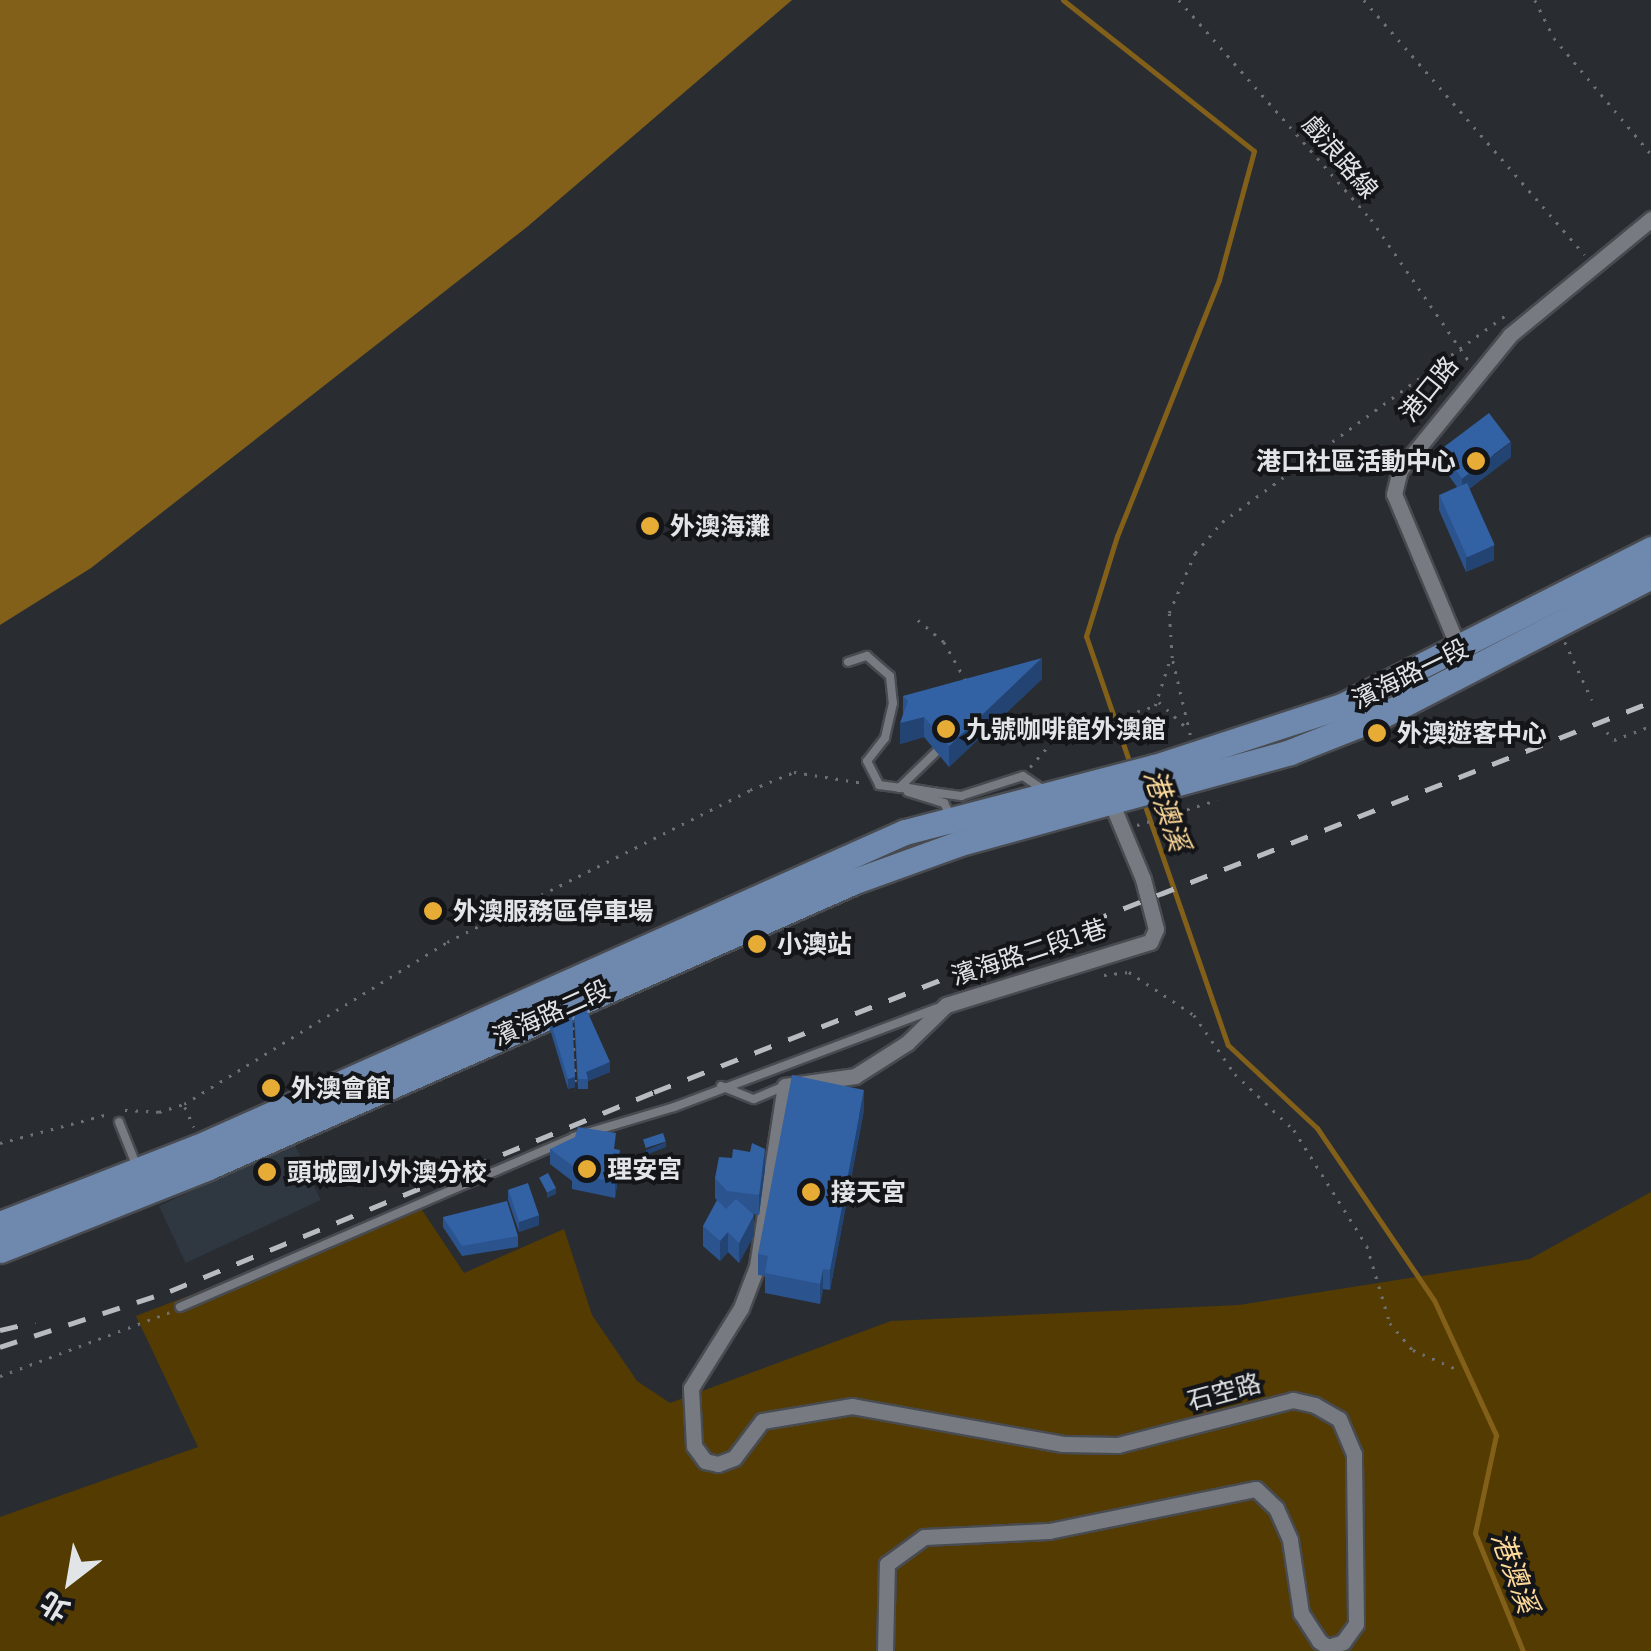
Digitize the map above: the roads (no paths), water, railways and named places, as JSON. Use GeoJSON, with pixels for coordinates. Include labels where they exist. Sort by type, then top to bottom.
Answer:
{"type":"FeatureCollection","features":[{"type":"Feature","properties":{"kind":"main road","name":"濱海路一段"},"geometry":{"type":"LineString","coordinates":[[1106,790],[1290,752],[1465,661],[1651,549]]}},
{"type":"Feature","properties":{"kind":"main road","name":"濱海路一段"},"geometry":{"type":"LineString","coordinates":[[1465,661],[1557,625],[1651,576]]}},
{"type":"Feature","properties":{"kind":"main road","name":"濱海路二段"},"geometry":{"type":"LineString","coordinates":[[851,870],[947,806],[1106,790]]}},
{"type":"Feature","properties":{"kind":"main road","name":"濱海路二段"},"geometry":{"type":"LineString","coordinates":[[0,1224],[200,1149],[564,1002],[668,950],[851,870],[958,844],[1106,790]]}},
{"type":"Feature","properties":{"kind":"main road","name":"濱海路二段"},"geometry":{"type":"LineString","coordinates":[[0,1250],[200,1149]]}},
{"type":"Feature","properties":{"kind":"street","name":"港口路"},"geometry":{"type":"LineString","coordinates":[[1465,661],[1394,494],[1400,470],[1510,336],[1651,219]]}},
{"type":"Feature","properties":{"kind":"street","name":"濱海路二段1巷"},"geometry":{"type":"LineString","coordinates":[[785,1086],[855,1076],[907,1043],[946,1005],[1150,942],[1156,929],[1143,879],[1106,790]]}},
{"type":"Feature","properties":{"kind":"street","name":"石空路"},"geometry":{"type":"LineString","coordinates":[[785,1086],[757,1266],[741,1308],[691,1388],[691,1430],[705,1460],[734,1458],[762,1422],[852,1406],[1063,1444],[1118,1445],[1293,1400],[1339,1419],[1354,1454],[1357,1607],[1343,1642],[1328,1646],[1319,1641],[1301,1614],[1290,1540],[1276,1508],[1256,1489],[1049,1531],[924,1537],[887,1564],[885,1651]]}},
{"type":"Feature","properties":{"kind":"lane"},"geometry":{"type":"LineString","coordinates":[[848,662],[867,656],[890,676],[893,703],[885,738],[867,761],[879,786],[899,788],[947,806]]}},
{"type":"Feature","properties":{"kind":"lane"},"geometry":{"type":"LineString","coordinates":[[899,788],[936,752]]}},
{"type":"Feature","properties":{"kind":"lane"},"geometry":{"type":"LineString","coordinates":[[899,788],[947,806],[1022,776],[1049,793]]}},
{"type":"Feature","properties":{"kind":"lane"},"geometry":{"type":"LineString","coordinates":[[180,1307],[574,1137],[946,1005]]}},
{"type":"Feature","properties":{"kind":"lane","name":"濱海路二段1巷"},"geometry":{"type":"LineString","coordinates":[[721,1086],[754,1099],[785,1086]]}},
{"type":"Feature","properties":{"kind":"lane"},"geometry":{"type":"LineString","coordinates":[[119,1122],[138,1171]]}},
{"type":"Feature","properties":{"kind":"waterway","name":"港澳溪"},"geometry":{"type":"LineString","coordinates":[[1063,0],[1254,151],[1219,280],[1117,536],[1086,636],[1130,764]]}},
{"type":"Feature","properties":{"kind":"waterway","name":"港澳溪"},"geometry":{"type":"LineString","coordinates":[[1144,803],[1228,1045],[1317,1128],[1434,1300],[1496,1435],[1475,1533],[1523,1651]]}},
{"type":"Feature","properties":{"kind":"railway"},"geometry":{"type":"LineString","coordinates":[[0,1347],[170,1291],[654,1092],[1651,702]]}},
{"type":"Feature","properties":{"kind":"railway"},"geometry":{"type":"LineString","coordinates":[[0,1330],[35,1322]]}},
{"type":"Feature","properties":{"kind":"place","name":"港口社區活動中心"},"geometry":{"type":"Point","coordinates":[1476,461]}},
{"type":"Feature","properties":{"kind":"place","name":"外澳海灘"},"geometry":{"type":"Point","coordinates":[650,526]}},
{"type":"Feature","properties":{"kind":"place","name":"九號咖啡館外澳館"},"geometry":{"type":"Point","coordinates":[946,729]}},
{"type":"Feature","properties":{"kind":"place","name":"外澳遊客中心"},"geometry":{"type":"Point","coordinates":[1377,733]}},
{"type":"Feature","properties":{"kind":"place","name":"外澳服務區停車場"},"geometry":{"type":"Point","coordinates":[433,911]}},
{"type":"Feature","properties":{"kind":"place","name":"小澳站"},"geometry":{"type":"Point","coordinates":[757,944]}},
{"type":"Feature","properties":{"kind":"place","name":"外澳會館"},"geometry":{"type":"Point","coordinates":[271,1088]}},
{"type":"Feature","properties":{"kind":"place","name":"理安宮"},"geometry":{"type":"Point","coordinates":[587,1169]}},
{"type":"Feature","properties":{"kind":"place","name":"頭城國小外澳分校"},"geometry":{"type":"Point","coordinates":[267,1172]}},
{"type":"Feature","properties":{"kind":"place","name":"接天宮"},"geometry":{"type":"Point","coordinates":[811,1192]}}]}
